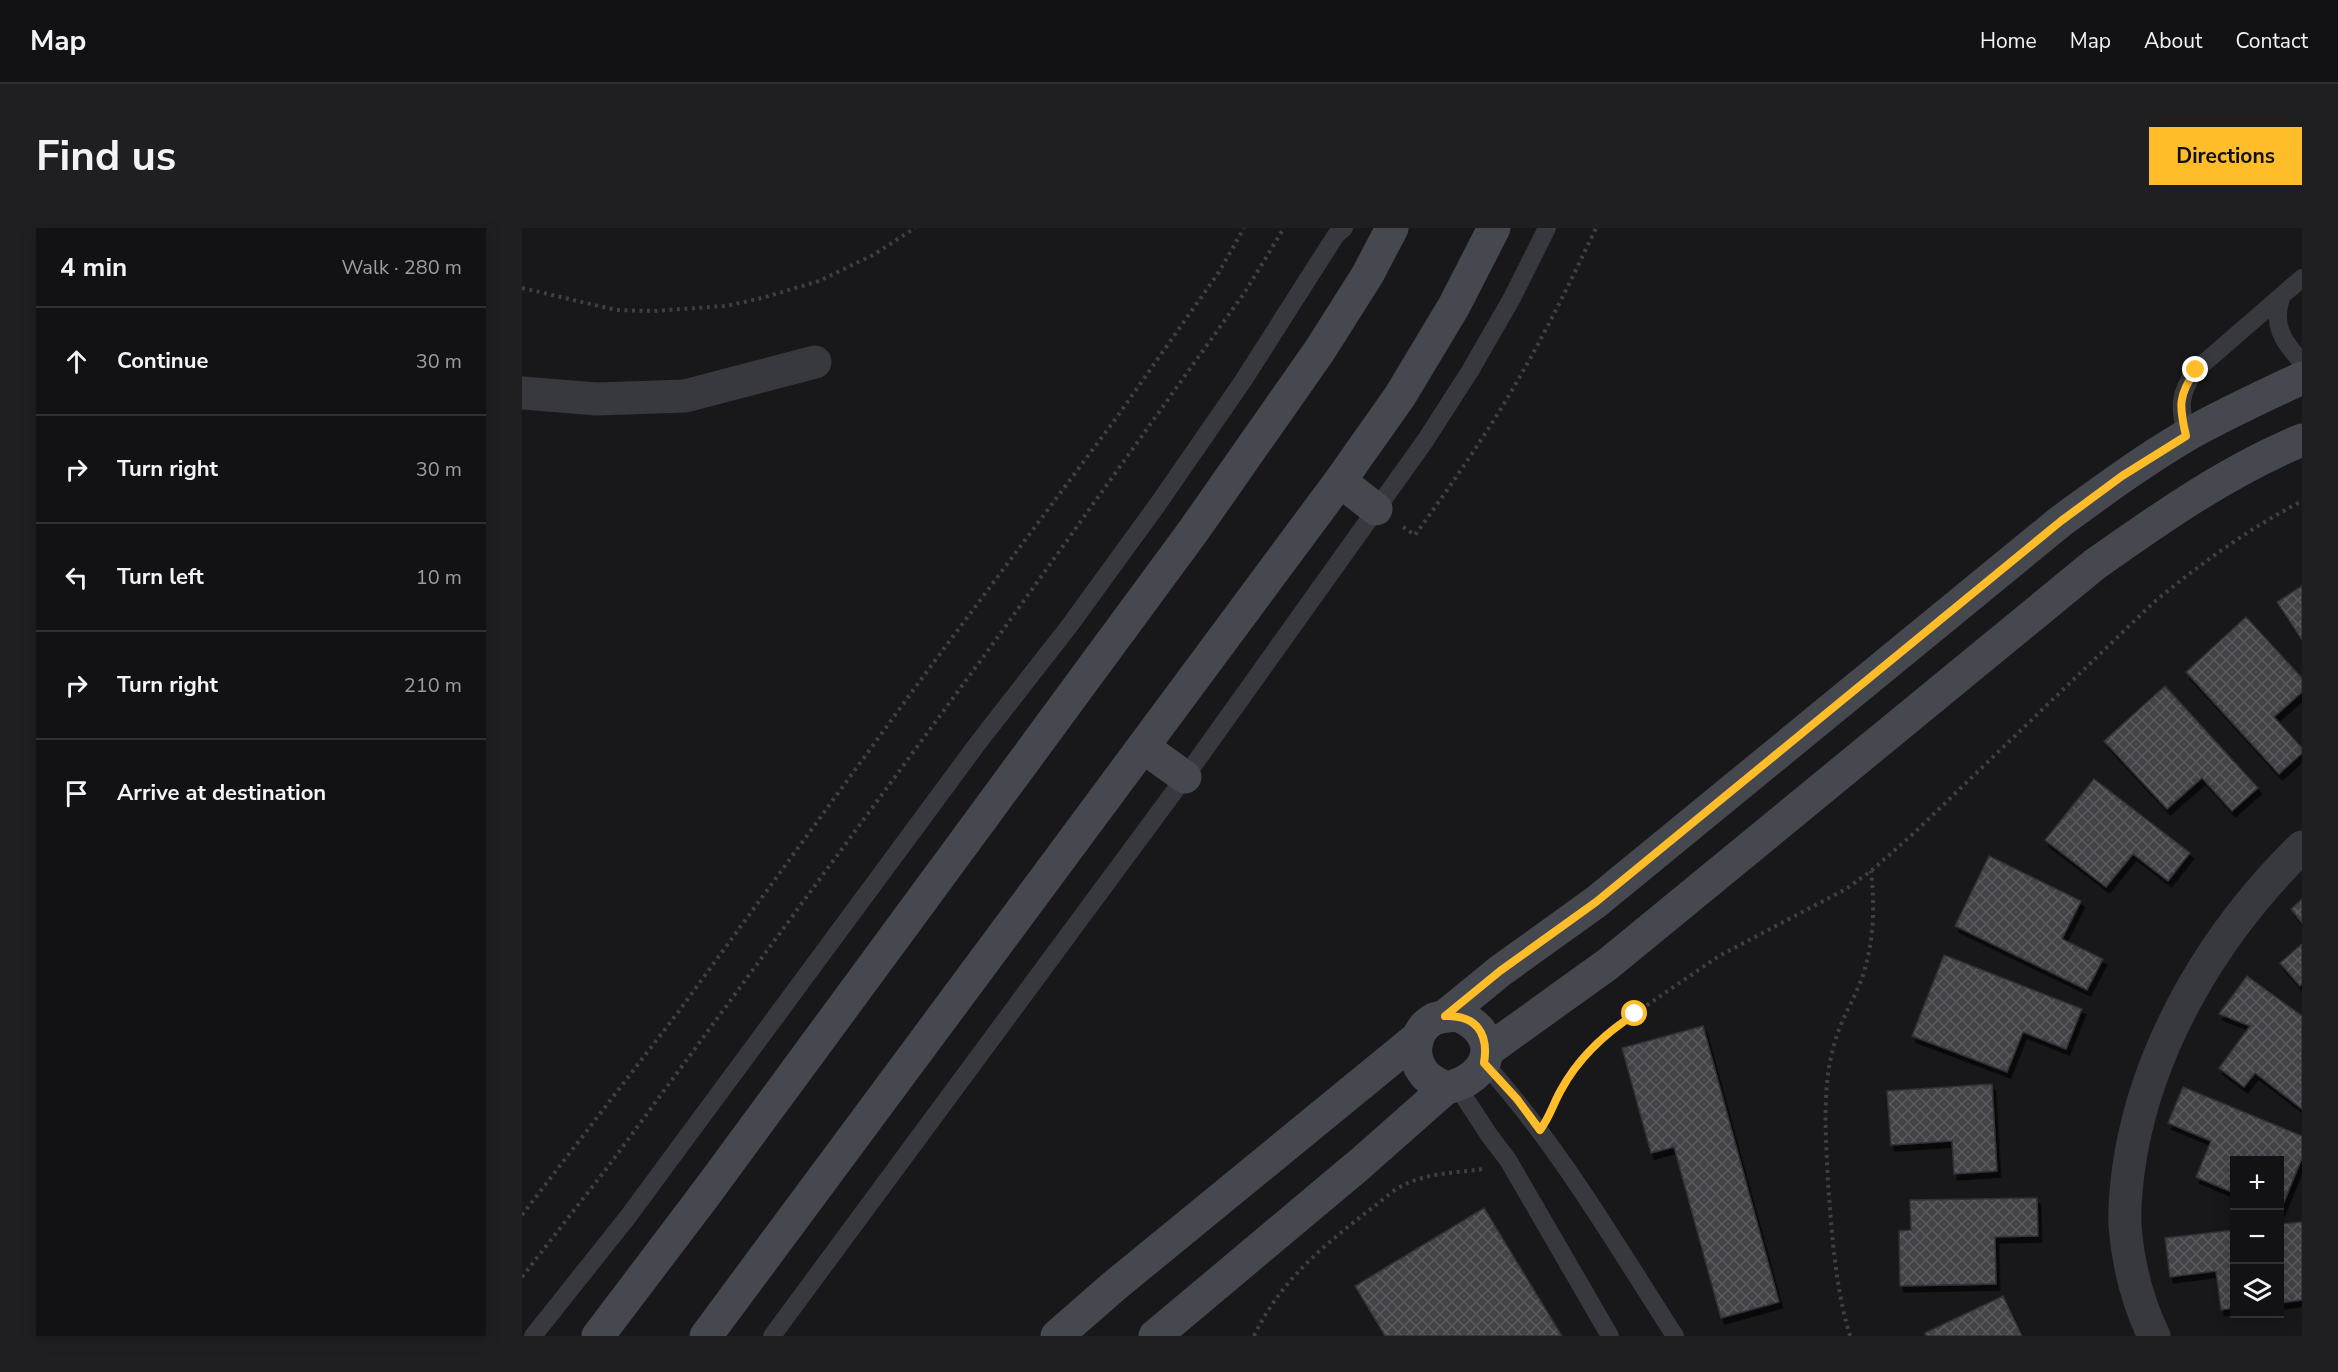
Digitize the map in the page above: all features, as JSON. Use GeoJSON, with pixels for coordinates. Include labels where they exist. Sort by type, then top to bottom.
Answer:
{"type":"FeatureCollection","features":[{"type":"Feature","properties":{"kind":"street"},"geometry":{"type":"LineString","coordinates":[[597,1336],[707,1192],[1194,530],[1320,350],[1368,274],[1392,228]]}},
{"type":"Feature","properties":{"kind":"street"},"geometry":{"type":"LineString","coordinates":[[706,1336],[1340,481],[1400,396],[1454,306],[1494,228]]}},
{"type":"Feature","properties":{"kind":"street"},"geometry":{"type":"LineString","coordinates":[[522,393],[597,399],[685,396],[815,362]]}},
{"type":"Feature","properties":{"kind":"street"},"geometry":{"type":"LineString","coordinates":[[1445,1016],[1500,971],[1596,902],[2061,521],[2122,476],[2186,436],[2248,402],[2302,378]]}},
{"type":"Feature","properties":{"kind":"street"},"geometry":{"type":"LineString","coordinates":[[1485,1057],[1608,964],[2094,565],[2159,519],[2217,484],[2302,440]]}},
{"type":"Feature","properties":{"kind":"street"},"geometry":{"type":"LineString","coordinates":[[1340,481],[1376,509]]}},
{"type":"Feature","properties":{"kind":"street"},"geometry":{"type":"LineString","coordinates":[[1143,747],[1185,777]]}},
{"type":"Feature","properties":{"kind":"street"},"geometry":{"type":"LineString","coordinates":[[2154,1336],[2133,1275],[2125,1225],[2127,1174],[2136,1123],[2153,1072],[2174,1022],[2200,975],[2230,930],[2263,888],[2302,847]]}},
{"type":"Feature","properties":{"kind":"street"},"geometry":{"type":"LineString","coordinates":[[1057,1336],[1113,1287],[1417,1038],[1424,1027],[1433,1020],[1445,1016],[1457,1016],[1469,1020],[1478,1028],[1485,1038],[1485,1057],[1478,1074],[1468,1081],[1451,1087],[1155,1336]]}},
{"type":"Feature","properties":{"kind":"street"},"geometry":{"type":"LineString","coordinates":[[1417,1038],[1415,1050],[1420,1068],[1433,1082],[1451,1087]]}},
{"type":"Feature","properties":{"kind":"lane"},"geometry":{"type":"LineString","coordinates":[[533,1336],[627,1218],[978,743],[1070,625],[1158,504],[1243,381],[1336,235],[1344,228]]}},
{"type":"Feature","properties":{"kind":"lane"},"geometry":{"type":"LineString","coordinates":[[772,1336],[1185,777],[1425,441],[1470,371],[1512,298],[1547,228]]}},
{"type":"Feature","properties":{"kind":"lane"},"geometry":{"type":"LineString","coordinates":[[2186,436],[2180,407],[2186,383],[2196,370],[2302,278]]}},
{"type":"Feature","properties":{"kind":"lane"},"geometry":{"type":"LineString","coordinates":[[2282,297],[2277,320],[2279,331],[2284,342],[2302,362]]}},
{"type":"Feature","properties":{"kind":"lane"},"geometry":{"type":"LineString","coordinates":[[1485,1057],[1557,1154],[1675,1336]]}},
{"type":"Feature","properties":{"kind":"lane"},"geometry":{"type":"LineString","coordinates":[[1451,1087],[1508,1160],[1610,1336]]}},
{"type":"Feature","properties":{"kind":"path"},"geometry":{"type":"LineString","coordinates":[[522,288],[616,310],[653,311],[726,306],[762,298],[819,280],[873,255],[915,228]]}},
{"type":"Feature","properties":{"kind":"path"},"geometry":{"type":"LineString","coordinates":[[522,1215],[679,1011],[925,674],[1114,421],[1219,272],[1244,228]]}},
{"type":"Feature","properties":{"kind":"path"},"geometry":{"type":"LineString","coordinates":[[522,1277],[610,1164],[995,641],[1245,292],[1284,228]]}},
{"type":"Feature","properties":{"kind":"path"},"geometry":{"type":"LineString","coordinates":[[1376,509],[1415,535],[1462,470],[1505,402],[1545,333],[1596,228]]}},
{"type":"Feature","properties":{"kind":"path"},"geometry":{"type":"LineString","coordinates":[[1540,1130],[1550,1118],[1573,1069],[1612,1029],[1719,956],[1837,894],[1870,871],[1914,833],[2161,597],[2193,570],[2235,540],[2302,501]]}},
{"type":"Feature","properties":{"kind":"path"},"geometry":{"type":"LineString","coordinates":[[1850,1336],[1839,1290],[1833,1246],[1825,1118],[1827,1077],[1836,1037],[1863,975],[1870,949],[1874,897],[1870,871]]}},
{"type":"Feature","properties":{"kind":"path"},"geometry":{"type":"LineString","coordinates":[[1254,1336],[1279,1293],[1297,1271],[1318,1251],[1396,1190],[1424,1176],[1482,1169],[1508,1160]]}},
{"type":"Feature","properties":{"kind":"building"},"geometry":{"type":"Polygon","coordinates":[[[2302,586],[2302,640],[2277,602],[2302,586]]]}},
{"type":"Feature","properties":{"kind":"building"},"geometry":{"type":"Polygon","coordinates":[[[2246,617],[2302,678],[2302,692],[2274,717],[2302,748],[2302,753],[2279,774],[2186,672],[2246,617]]]}},
{"type":"Feature","properties":{"kind":"building"},"geometry":{"type":"Polygon","coordinates":[[[2165,686],[2258,788],[2232,811],[2202,778],[2167,809],[2104,741],[2165,686]]]}},
{"type":"Feature","properties":{"kind":"building"},"geometry":{"type":"Polygon","coordinates":[[[2094,779],[2190,853],[2168,881],[2133,854],[2106,887],[2045,840],[2094,779]]]}},
{"type":"Feature","properties":{"kind":"building"},"geometry":{"type":"Polygon","coordinates":[[[1989,856],[2081,901],[2062,939],[2103,959],[2087,990],[1955,926],[1989,856]]]}},
{"type":"Feature","properties":{"kind":"building"},"geometry":{"type":"Polygon","coordinates":[[[2302,899],[2302,923],[2291,909],[2302,899]]]}},
{"type":"Feature","properties":{"kind":"building"},"geometry":{"type":"Polygon","coordinates":[[[2302,944],[2302,984],[2300,986],[2280,963],[2302,944]]]}},
{"type":"Feature","properties":{"kind":"building"},"geometry":{"type":"Polygon","coordinates":[[[1944,955],[2082,1009],[2066,1049],[2023,1032],[2007,1072],[1912,1036],[1944,955]]]}},
{"type":"Feature","properties":{"kind":"building"},"geometry":{"type":"Polygon","coordinates":[[[2247,976],[2302,1016],[2302,1109],[2255,1073],[2244,1087],[2219,1068],[2250,1026],[2219,1014],[2247,976]]]}},
{"type":"Feature","properties":{"kind":"building"},"geometry":{"type":"Polygon","coordinates":[[[1703,1026],[1779,1302],[1721,1318],[1674,1147],[1651,1153],[1622,1048],[1703,1026]]]}},
{"type":"Feature","properties":{"kind":"building"},"geometry":{"type":"Polygon","coordinates":[[[1992,1084],[1997,1171],[1954,1174],[1952,1141],[1891,1145],[1887,1091],[1992,1084]]]}},
{"type":"Feature","properties":{"kind":"building"},"geometry":{"type":"Polygon","coordinates":[[[2183,1087],[2302,1136],[2302,1158],[2284,1202],[2284,1156],[2230,1156],[2230,1191],[2196,1177],[2211,1141],[2168,1123],[2183,1087]]]}},
{"type":"Feature","properties":{"kind":"building"},"geometry":{"type":"Polygon","coordinates":[[[2037,1198],[2038,1236],[1995,1237],[1996,1284],[1900,1286],[1899,1231],[1911,1230],[1910,1200],[2037,1198]]]}},
{"type":"Feature","properties":{"kind":"building"},"geometry":{"type":"Polygon","coordinates":[[[1484,1208],[1562,1336],[1385,1336],[1355,1286],[1484,1208]]]}},
{"type":"Feature","properties":{"kind":"building"},"geometry":{"type":"Polygon","coordinates":[[[2302,1222],[2302,1300],[2284,1302],[2284,1264],[2284,1224],[2302,1222]]]}},
{"type":"Feature","properties":{"kind":"building"},"geometry":{"type":"Polygon","coordinates":[[[2230,1230],[2230,1309],[2221,1310],[2216,1271],[2170,1277],[2165,1238],[2230,1230]]]}},
{"type":"Feature","properties":{"kind":"building"},"geometry":{"type":"Polygon","coordinates":[[[2003,1296],[2022,1336],[1926,1336],[1925,1333],[2003,1296]]]}},
{"type":"Feature","properties":{"kind":"route"},"geometry":{"type":"LineString","coordinates":[[1635,1014],[1612,1029],[1573,1069],[1550,1118],[1540,1130],[1517,1099],[1484,1063],[1485,1038],[1478,1028],[1469,1020],[1457,1016],[1445,1016],[1500,971],[1596,902],[2061,521],[2122,476],[2186,436],[2180,407],[2186,383],[2196,370]]}}]}
